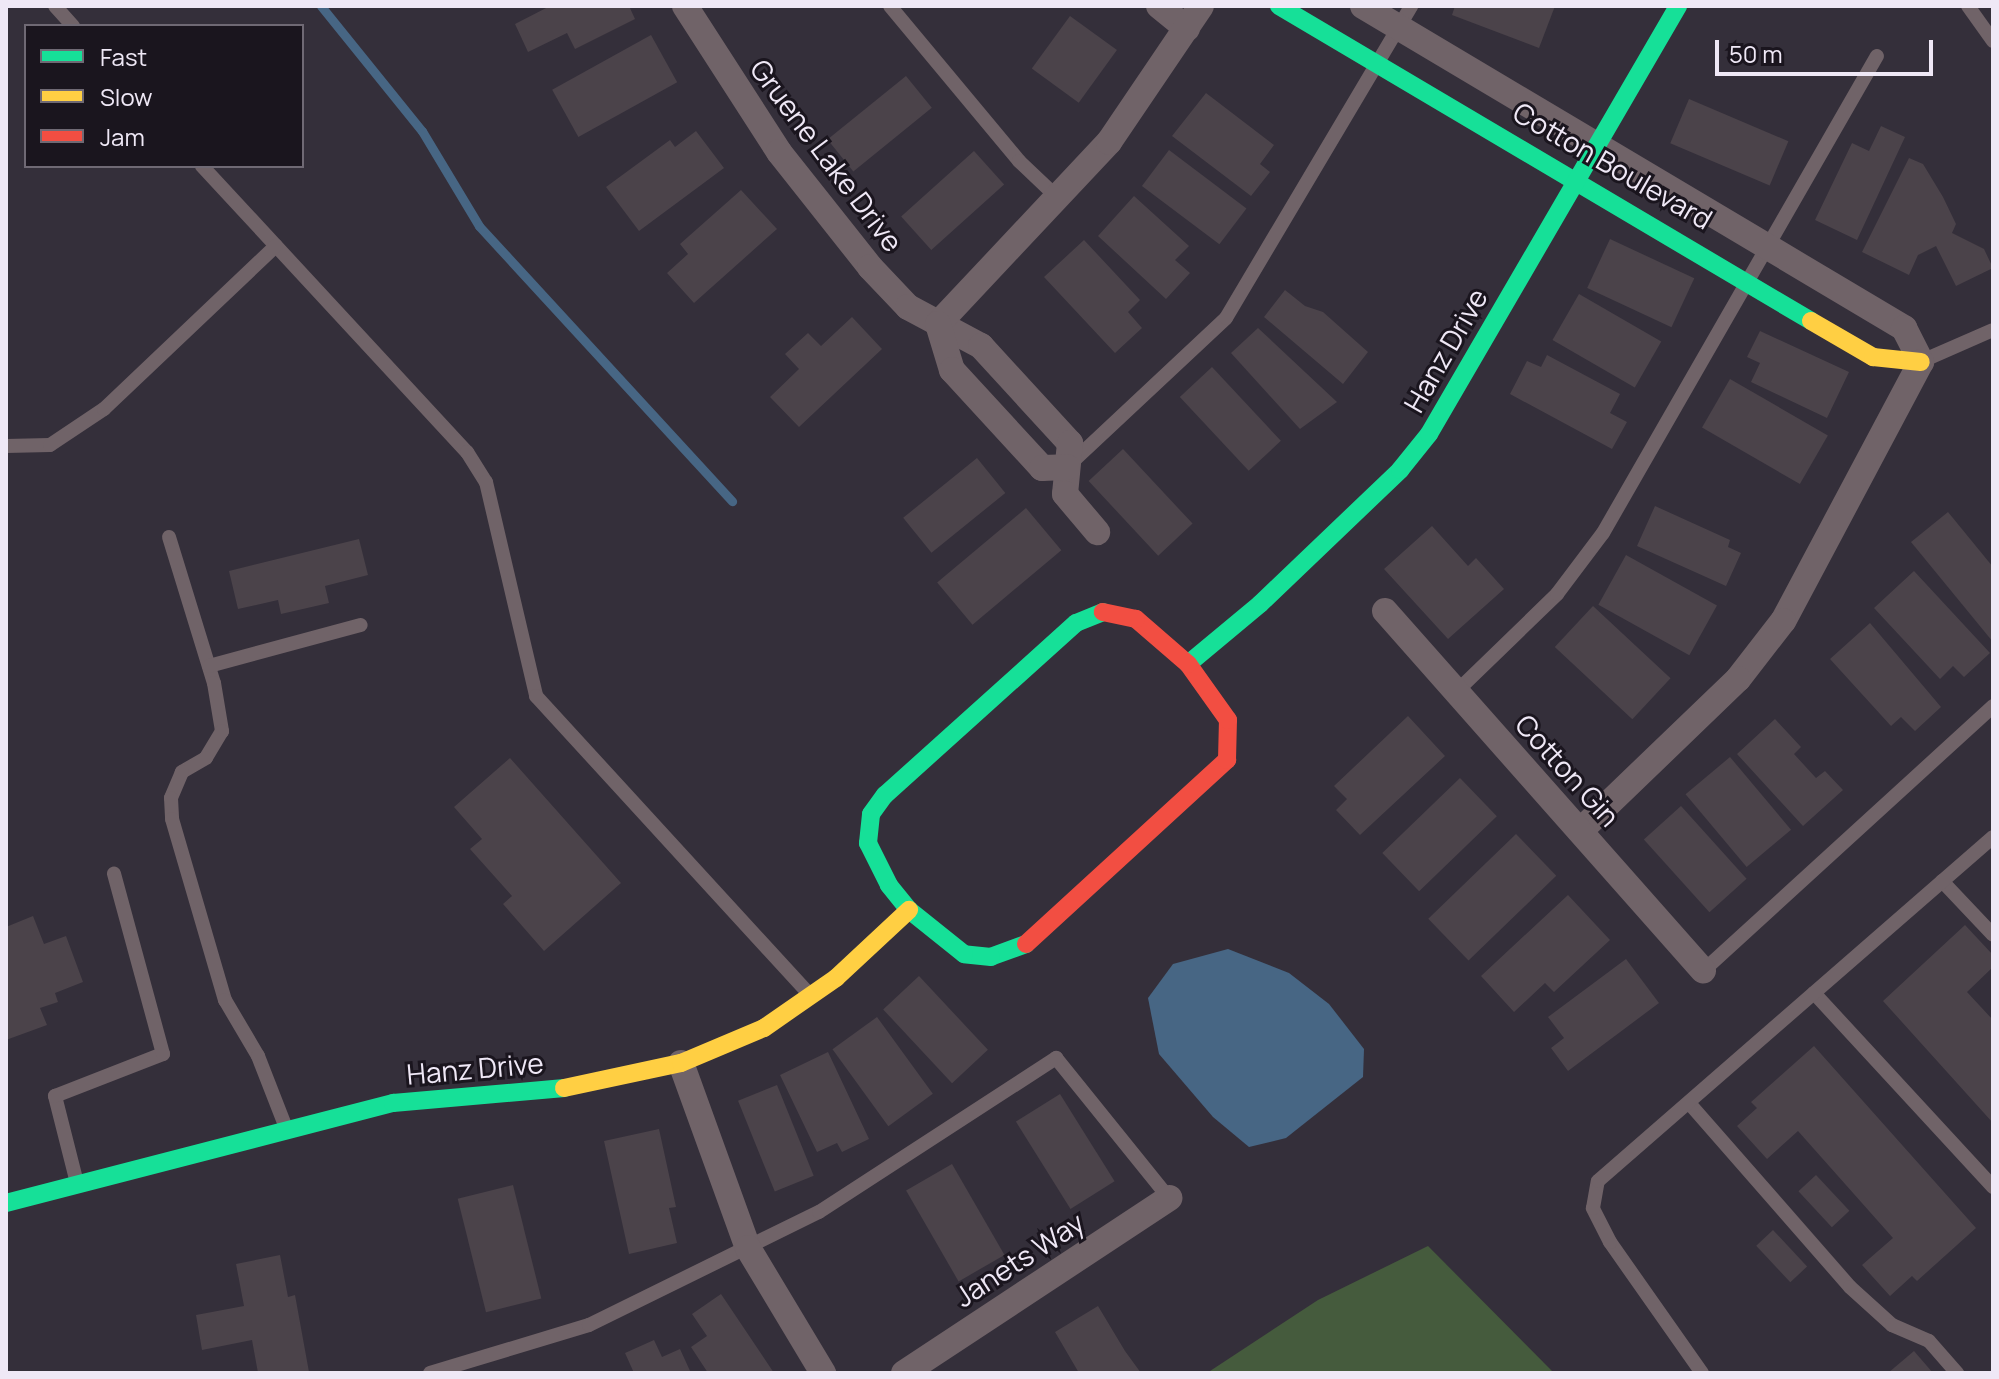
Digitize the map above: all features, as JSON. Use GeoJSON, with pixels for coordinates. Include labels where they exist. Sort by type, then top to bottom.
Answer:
{"type":"FeatureCollection","features":[{"type":"Feature","properties":{"kind":"street","name":"Gruene Lake Drive"},"geometry":{"type":"LineString","coordinates":[[685,6],[787,163],[870,267],[908,307],[981,346],[1070,443],[1065,494],[1097,532]]}},
{"type":"Feature","properties":{"kind":"street"},"geometry":{"type":"LineString","coordinates":[[1159,6],[1187,29]]}},
{"type":"Feature","properties":{"kind":"street"},"geometry":{"type":"LineString","coordinates":[[1067,467],[1042,468],[952,370],[938,324],[1059,199],[1109,142],[1201,6]]}},
{"type":"Feature","properties":{"kind":"street","name":"Cotton Boulevard"},"geometry":{"type":"LineString","coordinates":[[1279,6],[1873,357],[1921,362]]}},
{"type":"Feature","properties":{"kind":"street","name":"Cotton Boulevard"},"geometry":{"type":"LineString","coordinates":[[1363,6],[1405,17],[1598,144],[1904,328],[1921,362]]}},
{"type":"Feature","properties":{"kind":"street","name":"Hanz Drive"},"geometry":{"type":"LineString","coordinates":[[1188,664],[1260,604],[1400,470],[1429,434],[1678,6]]}},
{"type":"Feature","properties":{"kind":"street"},"geometry":{"type":"LineString","coordinates":[[1580,831],[1738,679],[1783,621],[1921,362]]}},
{"type":"Feature","properties":{"kind":"street","name":"Cotton Gin"},"geometry":{"type":"LineString","coordinates":[[1385,611],[1703,971]]}},
{"type":"Feature","properties":{"kind":"street"},"geometry":{"type":"LineString","coordinates":[[1103,612],[1124,615],[1188,664],[1228,720],[1227,760],[1020,949],[991,957],[964,954],[909,910],[868,843],[871,814],[885,795],[1076,623],[1103,612]]}},
{"type":"Feature","properties":{"kind":"street","name":"Hanz Drive"},"geometry":{"type":"LineString","coordinates":[[6,1203],[286,1128],[393,1103],[571,1087],[681,1063],[764,1028],[810,996],[909,910]]}},
{"type":"Feature","properties":{"kind":"street"},"geometry":{"type":"LineString","coordinates":[[681,1063],[748,1248],[823,1373]]}},
{"type":"Feature","properties":{"kind":"street","name":"Janets Way"},"geometry":{"type":"LineString","coordinates":[[904,1373],[1169,1198]]}},
{"type":"Feature","properties":{"kind":"lane"},"geometry":{"type":"LineString","coordinates":[[55,6],[71,24]]}},
{"type":"Feature","properties":{"kind":"lane"},"geometry":{"type":"LineString","coordinates":[[890,6],[1019,161],[1059,199]]}},
{"type":"Feature","properties":{"kind":"lane"},"geometry":{"type":"LineString","coordinates":[[1968,6],[1993,41]]}},
{"type":"Feature","properties":{"kind":"lane"},"geometry":{"type":"LineString","coordinates":[[1067,467],[1226,318],[1405,17]]}},
{"type":"Feature","properties":{"kind":"lane"},"geometry":{"type":"LineString","coordinates":[[1456,692],[1557,594],[1603,533],[1750,283],[1877,56]]}},
{"type":"Feature","properties":{"kind":"lane"},"geometry":{"type":"LineString","coordinates":[[204,168],[467,452],[486,482],[536,696],[810,996]]}},
{"type":"Feature","properties":{"kind":"lane"},"geometry":{"type":"LineString","coordinates":[[6,446],[50,445],[104,409],[276,246]]}},
{"type":"Feature","properties":{"kind":"lane"},"geometry":{"type":"LineString","coordinates":[[1921,362],[1993,330]]}},
{"type":"Feature","properties":{"kind":"lane"},"geometry":{"type":"LineString","coordinates":[[169,537],[209,666],[222,731],[206,758],[182,772],[171,798],[172,819],[225,1000],[258,1056],[286,1128]]}},
{"type":"Feature","properties":{"kind":"lane"},"geometry":{"type":"LineString","coordinates":[[209,666],[361,625]]}},
{"type":"Feature","properties":{"kind":"lane"},"geometry":{"type":"LineString","coordinates":[[1703,971],[1993,706]]}},
{"type":"Feature","properties":{"kind":"lane"},"geometry":{"type":"LineString","coordinates":[[1702,1373],[1640,1290],[1593,1208],[1598,1181],[1993,837]]}},
{"type":"Feature","properties":{"kind":"lane"},"geometry":{"type":"LineString","coordinates":[[77,1183],[55,1096],[163,1054],[114,874]]}},
{"type":"Feature","properties":{"kind":"lane"},"geometry":{"type":"LineString","coordinates":[[1942,881],[1993,935]]}},
{"type":"Feature","properties":{"kind":"lane"},"geometry":{"type":"LineString","coordinates":[[1814,993],[1993,1187]]}},
{"type":"Feature","properties":{"kind":"lane"},"geometry":{"type":"LineString","coordinates":[[430,1373],[589,1325],[748,1248],[819,1212],[1056,1058],[1169,1198]]}},
{"type":"Feature","properties":{"kind":"lane"},"geometry":{"type":"LineString","coordinates":[[1689,1103],[1850,1287],[1892,1325],[1929,1341],[1957,1373]]}},
{"type":"Feature","properties":{"kind":"green space"},"geometry":{"type":"Polygon","coordinates":[[[1428,1246],[1554,1373],[1207,1373],[1318,1300],[1428,1246]]]}},
{"type":"Feature","properties":{"kind":"water"},"geometry":{"type":"Polygon","coordinates":[[[1228,949],[1289,973],[1329,1004],[1364,1049],[1363,1077],[1286,1138],[1249,1147],[1213,1117],[1159,1054],[1148,998],[1173,964],[1228,949]]]}},
{"type":"Feature","properties":{"kind":"building"},"geometry":{"type":"Polygon","coordinates":[[[550,6],[629,6],[635,19],[575,49],[567,33],[528,52],[515,24],[550,6]]]}},
{"type":"Feature","properties":{"kind":"building"},"geometry":{"type":"Polygon","coordinates":[[[1455,6],[1555,6],[1539,48],[1452,15],[1455,6]]]}},
{"type":"Feature","properties":{"kind":"building"},"geometry":{"type":"Polygon","coordinates":[[[1070,16],[1117,50],[1079,103],[1032,69],[1070,16]]]}},
{"type":"Feature","properties":{"kind":"building"},"geometry":{"type":"Polygon","coordinates":[[[651,35],[677,82],[578,137],[552,90],[651,35]]]}},
{"type":"Feature","properties":{"kind":"building"},"geometry":{"type":"Polygon","coordinates":[[[906,76],[932,108],[853,171],[828,140],[906,76]]]}},
{"type":"Feature","properties":{"kind":"building"},"geometry":{"type":"Polygon","coordinates":[[[1206,93],[1274,145],[1260,164],[1270,172],[1251,196],[1172,136],[1206,93]]]}},
{"type":"Feature","properties":{"kind":"building"},"geometry":{"type":"Polygon","coordinates":[[[1689,99],[1788,141],[1770,185],[1670,143],[1689,99]]]}},
{"type":"Feature","properties":{"kind":"building"},"geometry":{"type":"Polygon","coordinates":[[[1881,126],[1905,137],[1857,240],[1815,220],[1852,143],[1869,151],[1881,126]]]}},
{"type":"Feature","properties":{"kind":"building"},"geometry":{"type":"Polygon","coordinates":[[[696,131],[724,168],[639,231],[606,187],[670,140],[675,147],[696,131]]]}},
{"type":"Feature","properties":{"kind":"building"},"geometry":{"type":"Polygon","coordinates":[[[1169,150],[1246,208],[1219,244],[1142,186],[1169,150]]]}},
{"type":"Feature","properties":{"kind":"building"},"geometry":{"type":"Polygon","coordinates":[[[974,151],[1004,184],[931,250],[901,217],[974,151]]]}},
{"type":"Feature","properties":{"kind":"building"},"geometry":{"type":"Polygon","coordinates":[[[1909,158],[1923,164],[1943,197],[1956,224],[1952,233],[1984,249],[1993,268],[1956,286],[1936,246],[1918,255],[1909,275],[1862,252],[1909,158]]]}},
{"type":"Feature","properties":{"kind":"building"},"geometry":{"type":"Polygon","coordinates":[[[741,190],[777,229],[694,303],[667,273],[688,254],[680,244],[741,190]]]}},
{"type":"Feature","properties":{"kind":"building"},"geometry":{"type":"Polygon","coordinates":[[[1134,196],[1189,246],[1175,260],[1190,273],[1166,299],[1098,236],[1134,196]]]}},
{"type":"Feature","properties":{"kind":"building"},"geometry":{"type":"Polygon","coordinates":[[[1610,239],[1694,278],[1671,327],[1587,288],[1610,239]]]}},
{"type":"Feature","properties":{"kind":"building"},"geometry":{"type":"Polygon","coordinates":[[[1084,240],[1140,300],[1128,312],[1142,328],[1115,353],[1044,277],[1084,240]]]}},
{"type":"Feature","properties":{"kind":"building"},"geometry":{"type":"Polygon","coordinates":[[[1285,290],[1305,306],[1323,312],[1368,352],[1343,384],[1264,317],[1285,290]]]}},
{"type":"Feature","properties":{"kind":"building"},"geometry":{"type":"Polygon","coordinates":[[[1579,294],[1661,342],[1635,387],[1552,340],[1579,294]]]}},
{"type":"Feature","properties":{"kind":"building"},"geometry":{"type":"Polygon","coordinates":[[[852,317],[882,349],[799,427],[770,397],[799,369],[785,354],[808,333],[821,346],[852,317]]]}},
{"type":"Feature","properties":{"kind":"building"},"geometry":{"type":"Polygon","coordinates":[[[1258,328],[1337,402],[1300,429],[1231,353],[1258,328]]]}},
{"type":"Feature","properties":{"kind":"building"},"geometry":{"type":"Polygon","coordinates":[[[1760,331],[1849,372],[1827,418],[1751,382],[1760,363],[1747,357],[1760,331]]]}},
{"type":"Feature","properties":{"kind":"building"},"geometry":{"type":"Polygon","coordinates":[[[1547,355],[1620,394],[1610,413],[1627,422],[1612,449],[1510,394],[1527,361],[1541,367],[1547,355]]]}},
{"type":"Feature","properties":{"kind":"building"},"geometry":{"type":"Polygon","coordinates":[[[1212,367],[1281,441],[1249,471],[1180,397],[1212,367]]]}},
{"type":"Feature","properties":{"kind":"building"},"geometry":{"type":"Polygon","coordinates":[[[1730,379],[1828,436],[1800,484],[1702,427],[1730,379]]]}},
{"type":"Feature","properties":{"kind":"building"},"geometry":{"type":"Polygon","coordinates":[[[1123,449],[1193,524],[1158,556],[1089,481],[1123,449]]]}},
{"type":"Feature","properties":{"kind":"building"},"geometry":{"type":"Polygon","coordinates":[[[977,458],[1005,493],[931,553],[903,518],[977,458]]]}},
{"type":"Feature","properties":{"kind":"building"},"geometry":{"type":"Polygon","coordinates":[[[1655,506],[1730,540],[1728,547],[1741,553],[1726,586],[1637,546],[1655,506]]]}},
{"type":"Feature","properties":{"kind":"building"},"geometry":{"type":"Polygon","coordinates":[[[1026,508],[1061,550],[972,625],[937,583],[1026,508]]]}},
{"type":"Feature","properties":{"kind":"building"},"geometry":{"type":"Polygon","coordinates":[[[1948,512],[1993,567],[1993,642],[1911,542],[1948,512]]]}},
{"type":"Feature","properties":{"kind":"building"},"geometry":{"type":"Polygon","coordinates":[[[1432,526],[1468,566],[1476,558],[1504,589],[1448,639],[1384,569],[1432,526]]]}},
{"type":"Feature","properties":{"kind":"building"},"geometry":{"type":"Polygon","coordinates":[[[359,539],[368,575],[325,586],[329,603],[281,614],[278,600],[238,609],[229,571],[359,539]]]}},
{"type":"Feature","properties":{"kind":"building"},"geometry":{"type":"Polygon","coordinates":[[[1626,555],[1717,605],[1689,655],[1598,605],[1626,555]]]}},
{"type":"Feature","properties":{"kind":"building"},"geometry":{"type":"Polygon","coordinates":[[[1914,571],[1990,653],[1964,677],[1953,666],[1940,679],[1874,608],[1914,571]]]}},
{"type":"Feature","properties":{"kind":"building"},"geometry":{"type":"Polygon","coordinates":[[[1593,606],[1671,678],[1632,719],[1555,647],[1593,606]]]}},
{"type":"Feature","properties":{"kind":"building"},"geometry":{"type":"Polygon","coordinates":[[[1870,623],[1941,707],[1915,731],[1901,717],[1891,726],[1830,659],[1870,623]]]}},
{"type":"Feature","properties":{"kind":"building"},"geometry":{"type":"Polygon","coordinates":[[[1408,716],[1445,756],[1360,835],[1336,810],[1347,799],[1334,786],[1408,716]]]}},
{"type":"Feature","properties":{"kind":"building"},"geometry":{"type":"Polygon","coordinates":[[[1775,719],[1801,747],[1794,754],[1816,778],[1825,771],[1843,790],[1803,826],[1737,754],[1775,719]]]}},
{"type":"Feature","properties":{"kind":"building"},"geometry":{"type":"Polygon","coordinates":[[[1730,757],[1791,830],[1747,867],[1686,794],[1730,757]]]}},
{"type":"Feature","properties":{"kind":"building"},"geometry":{"type":"Polygon","coordinates":[[[510,758],[621,883],[544,951],[503,904],[512,896],[470,849],[482,839],[454,807],[510,758]]]}},
{"type":"Feature","properties":{"kind":"building"},"geometry":{"type":"Polygon","coordinates":[[[1460,778],[1497,816],[1419,891],[1382,853],[1460,778]]]}},
{"type":"Feature","properties":{"kind":"building"},"geometry":{"type":"Polygon","coordinates":[[[1681,806],[1747,879],[1709,912],[1644,839],[1681,806]]]}},
{"type":"Feature","properties":{"kind":"building"},"geometry":{"type":"Polygon","coordinates":[[[1516,834],[1556,876],[1469,960],[1428,919],[1516,834]]]}},
{"type":"Feature","properties":{"kind":"building"},"geometry":{"type":"Polygon","coordinates":[[[1568,895],[1610,940],[1554,992],[1545,983],[1514,1012],[1481,976],[1568,895]]]}},
{"type":"Feature","properties":{"kind":"building"},"geometry":{"type":"Polygon","coordinates":[[[33,916],[44,944],[66,936],[83,982],[55,993],[58,1002],[40,1008],[47,1025],[6,1040],[6,927],[33,916]]]}},
{"type":"Feature","properties":{"kind":"building"},"geometry":{"type":"Polygon","coordinates":[[[1965,925],[1993,955],[1993,967],[1967,992],[1993,1020],[1993,1123],[1883,1001],[1965,925]]]}},
{"type":"Feature","properties":{"kind":"building"},"geometry":{"type":"Polygon","coordinates":[[[1626,959],[1659,1003],[1568,1071],[1551,1048],[1564,1038],[1548,1017],[1626,959]]]}},
{"type":"Feature","properties":{"kind":"building"},"geometry":{"type":"Polygon","coordinates":[[[919,976],[988,1050],[952,1083],[883,1009],[919,976]]]}},
{"type":"Feature","properties":{"kind":"building"},"geometry":{"type":"Polygon","coordinates":[[[877,1017],[933,1094],[888,1126],[833,1049],[877,1017]]]}},
{"type":"Feature","properties":{"kind":"building"},"geometry":{"type":"Polygon","coordinates":[[[1814,1046],[1976,1228],[1917,1281],[1912,1276],[1890,1296],[1862,1265],[1893,1238],[1798,1131],[1767,1159],[1737,1126],[1757,1108],[1751,1102],[1814,1046]]]}},
{"type":"Feature","properties":{"kind":"building"},"geometry":{"type":"Polygon","coordinates":[[[828,1052],[869,1139],[842,1152],[837,1143],[817,1152],[780,1075],[828,1052]]]}},
{"type":"Feature","properties":{"kind":"building"},"geometry":{"type":"Polygon","coordinates":[[[777,1085],[814,1176],[775,1192],[738,1101],[777,1085]]]}},
{"type":"Feature","properties":{"kind":"building"},"geometry":{"type":"Polygon","coordinates":[[[1060,1094],[1115,1181],[1070,1209],[1016,1122],[1060,1094]]]}},
{"type":"Feature","properties":{"kind":"building"},"geometry":{"type":"Polygon","coordinates":[[[659,1129],[676,1207],[669,1208],[677,1243],[629,1254],[604,1141],[659,1129]]]}},
{"type":"Feature","properties":{"kind":"building"},"geometry":{"type":"Polygon","coordinates":[[[952,1164],[1004,1255],[959,1281],[906,1190],[952,1164]]]}},
{"type":"Feature","properties":{"kind":"building"},"geometry":{"type":"Polygon","coordinates":[[[1816,1175],[1849,1211],[1832,1227],[1798,1191],[1816,1175]]]}},
{"type":"Feature","properties":{"kind":"building"},"geometry":{"type":"Polygon","coordinates":[[[513,1185],[541,1299],[486,1312],[458,1199],[513,1185]]]}},
{"type":"Feature","properties":{"kind":"building"},"geometry":{"type":"Polygon","coordinates":[[[1773,1230],[1807,1267],[1790,1282],[1756,1246],[1773,1230]]]}},
{"type":"Feature","properties":{"kind":"building"},"geometry":{"type":"Polygon","coordinates":[[[280,1255],[288,1297],[295,1295],[309,1372],[258,1373],[252,1340],[202,1350],[196,1315],[244,1306],[236,1264],[280,1255]]]}},
{"type":"Feature","properties":{"kind":"building"},"geometry":{"type":"Polygon","coordinates":[[[721,1294],[774,1373],[708,1373],[691,1347],[707,1336],[692,1314],[721,1294]]]}},
{"type":"Feature","properties":{"kind":"building"},"geometry":{"type":"Polygon","coordinates":[[[1098,1306],[1141,1373],[1079,1373],[1055,1332],[1098,1306]]]}},
{"type":"Feature","properties":{"kind":"building"},"geometry":{"type":"Polygon","coordinates":[[[654,1340],[662,1357],[680,1349],[691,1373],[634,1373],[625,1353],[654,1340]]]}},
{"type":"Feature","properties":{"kind":"building"},"geometry":{"type":"Polygon","coordinates":[[[1914,1351],[1933,1373],[1888,1373],[1914,1351]]]}},
{"type":"Feature","properties":{"kind":"waterway"},"geometry":{"type":"LineString","coordinates":[[321,6],[422,131],[479,226],[732,501]]}},
{"type":"Feature","properties":{"kind":"traffic: fast"},"geometry":{"type":"LineString","coordinates":[[1279,6],[1811,321]]}},
{"type":"Feature","properties":{"kind":"traffic: fast"},"geometry":{"type":"LineString","coordinates":[[1188,664],[1260,604],[1400,470],[1429,434],[1678,6]]}},
{"type":"Feature","properties":{"kind":"traffic: fast"},"geometry":{"type":"LineString","coordinates":[[1026,944],[991,957],[964,954],[909,910],[889,885],[868,843],[871,814],[885,795],[1076,623],[1103,612]]}},
{"type":"Feature","properties":{"kind":"traffic: fast"},"geometry":{"type":"LineString","coordinates":[[6,1203],[393,1103],[564,1088]]}},
{"type":"Feature","properties":{"kind":"traffic: slow"},"geometry":{"type":"LineString","coordinates":[[1811,321],[1873,357],[1921,362]]}},
{"type":"Feature","properties":{"kind":"traffic: slow"},"geometry":{"type":"LineString","coordinates":[[564,1088],[681,1063],[764,1028],[836,978],[909,910]]}},
{"type":"Feature","properties":{"kind":"traffic: jam"},"geometry":{"type":"LineString","coordinates":[[1026,944],[1227,760],[1228,720],[1188,664],[1136,619],[1103,612]]}}]}
